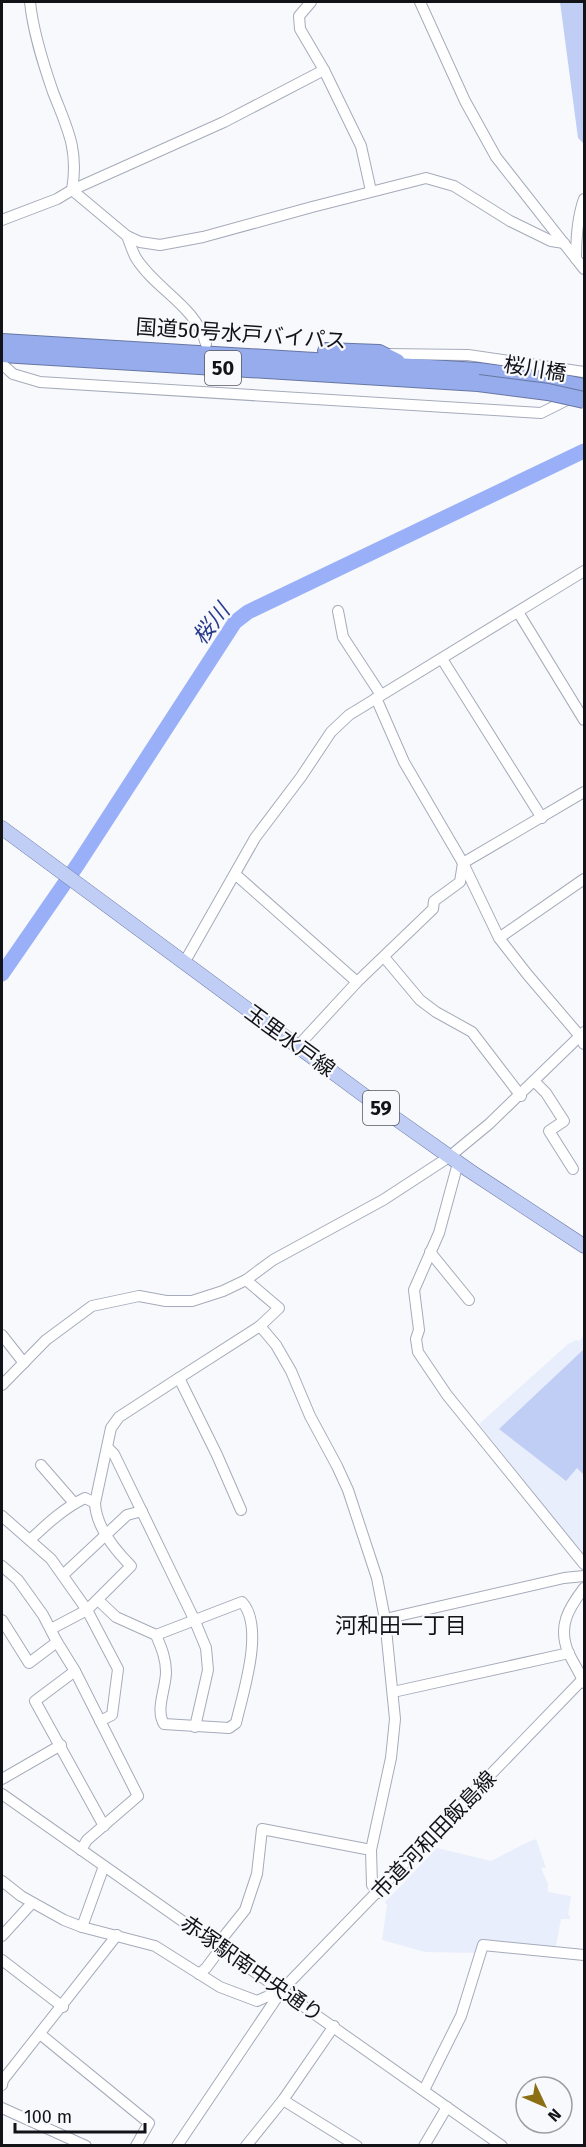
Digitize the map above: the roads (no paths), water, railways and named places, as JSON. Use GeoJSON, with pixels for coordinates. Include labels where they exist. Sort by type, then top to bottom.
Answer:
{"type":"FeatureCollection","features":[{"type":"Feature","properties":{"kind":"highway"},"geometry":{"type":"LineString","coordinates":[[2,332],[379,353],[410,374]]}},
{"type":"Feature","properties":{"kind":"highway","name":"国道50号水戸バイパス"},"geometry":{"type":"LineString","coordinates":[[2,342],[143,357]]}},
{"type":"Feature","properties":{"kind":"highway","name":"国道50号水戸バイパス"},"geometry":{"type":"LineString","coordinates":[[2,354],[143,357],[478,377]]}},
{"type":"Feature","properties":{"kind":"highway"},"geometry":{"type":"LineString","coordinates":[[2,364],[345,385],[410,374]]}},
{"type":"Feature","properties":{"kind":"highway","name":"桜川橋"},"geometry":{"type":"LineString","coordinates":[[478,377],[550,380],[585,389]]}},
{"type":"Feature","properties":{"kind":"highway","name":"桜川橋"},"geometry":{"type":"LineString","coordinates":[[478,377],[585,400]]}},
{"type":"Feature","properties":{"kind":"main road","name":"玉里水戸線"},"geometry":{"type":"LineString","coordinates":[[2,828],[297,1047],[454,1160],[585,1246]]}},
{"type":"Feature","properties":{"kind":"street"},"geometry":{"type":"LineString","coordinates":[[30,2],[37,41],[53,92],[66,122],[72,146],[75,173],[72,190]]}},
{"type":"Feature","properties":{"kind":"street"},"geometry":{"type":"LineString","coordinates":[[311,2],[299,16],[300,29],[324,70],[361,146],[371,191]]}},
{"type":"Feature","properties":{"kind":"street"},"geometry":{"type":"LineString","coordinates":[[420,2],[465,101],[496,157],[585,269]]}},
{"type":"Feature","properties":{"kind":"street"},"geometry":{"type":"LineString","coordinates":[[2,220],[57,199],[72,190],[225,122],[324,70]]}},
{"type":"Feature","properties":{"kind":"street"},"geometry":{"type":"LineString","coordinates":[[72,190],[127,236],[150,244],[177,243],[426,178],[454,186],[520,226],[551,241],[564,243]]}},
{"type":"Feature","properties":{"kind":"street"},"geometry":{"type":"LineString","coordinates":[[576,259],[576,237],[585,199]]}},
{"type":"Feature","properties":{"kind":"street"},"geometry":{"type":"LineString","coordinates":[[127,236],[134,256],[144,269],[177,299],[202,331],[206,344]]}},
{"type":"Feature","properties":{"kind":"street"},"geometry":{"type":"LineString","coordinates":[[379,353],[468,355],[585,372]]}},
{"type":"Feature","properties":{"kind":"street"},"geometry":{"type":"LineString","coordinates":[[2,364],[13,374],[40,382],[541,413],[585,389]]}},
{"type":"Feature","properties":{"kind":"street"},"geometry":{"type":"LineString","coordinates":[[184,963],[255,838],[301,777],[331,732],[349,715],[585,571]]}},
{"type":"Feature","properties":{"kind":"street"},"geometry":{"type":"LineString","coordinates":[[2,1384],[63,1326],[92,1306],[140,1296],[166,1301],[192,1301],[223,1291],[246,1280],[273,1260],[454,1160],[583,1037],[526,974],[499,938],[464,863],[404,762],[378,697],[343,637],[338,611]]}},
{"type":"Feature","properties":{"kind":"street"},"geometry":{"type":"LineString","coordinates":[[518,612],[585,720]]}},
{"type":"Feature","properties":{"kind":"street"},"geometry":{"type":"LineString","coordinates":[[442,659],[542,818]]}},
{"type":"Feature","properties":{"kind":"street"},"geometry":{"type":"LineString","coordinates":[[297,1047],[357,982],[433,909],[434,901],[460,882],[464,863],[585,792]]}},
{"type":"Feature","properties":{"kind":"street"},"geometry":{"type":"LineString","coordinates":[[235,874],[357,982]]}},
{"type":"Feature","properties":{"kind":"street"},"geometry":{"type":"LineString","coordinates":[[499,938],[585,879]]}},
{"type":"Feature","properties":{"kind":"street"},"geometry":{"type":"LineString","coordinates":[[384,957],[420,1000],[436,1012],[472,1032],[520,1096]]}},
{"type":"Feature","properties":{"kind":"street"},"geometry":{"type":"LineString","coordinates":[[535,1082],[546,1093],[564,1121],[549,1131],[573,1169]]}},
{"type":"Feature","properties":{"kind":"street"},"geometry":{"type":"LineString","coordinates":[[454,1160],[439,1233],[414,1290],[419,1330],[416,1340],[418,1352],[447,1395],[585,1564]]}},
{"type":"Feature","properties":{"kind":"street"},"geometry":{"type":"LineString","coordinates":[[430,1252],[469,1300]]}},
{"type":"Feature","properties":{"kind":"street"},"geometry":{"type":"LineString","coordinates":[[51,1629],[87,1610],[131,1566],[112,1547],[99,1521],[95,1503],[111,1428],[118,1417],[260,1326],[279,1308],[246,1280]]}},
{"type":"Feature","properties":{"kind":"street"},"geometry":{"type":"LineString","coordinates":[[260,1326],[276,1345],[291,1371],[310,1416],[348,1490],[377,1578],[385,1618],[395,1719],[392,1754],[371,1850],[372,1885],[378,1893]]}},
{"type":"Feature","properties":{"kind":"street"},"geometry":{"type":"LineString","coordinates":[[2,1335],[24,1363]]}},
{"type":"Feature","properties":{"kind":"street"},"geometry":{"type":"LineString","coordinates":[[179,1378],[241,1510]]}},
{"type":"Feature","properties":{"kind":"street"},"geometry":{"type":"LineString","coordinates":[[108,1448],[114,1454],[142,1511],[206,1648],[208,1670],[195,1727]]}},
{"type":"Feature","properties":{"kind":"street"},"geometry":{"type":"LineString","coordinates":[[41,1465],[74,1503]]}},
{"type":"Feature","properties":{"kind":"street"},"geometry":{"type":"LineString","coordinates":[[31,1539],[74,1503],[85,1498],[95,1503]]}},
{"type":"Feature","properties":{"kind":"street"},"geometry":{"type":"LineString","coordinates":[[64,1574],[127,1515],[142,1511]]}},
{"type":"Feature","properties":{"kind":"street"},"geometry":{"type":"LineString","coordinates":[[2,1516],[31,1539],[64,1574],[87,1610],[118,1669],[112,1715],[100,1721]]}},
{"type":"Feature","properties":{"kind":"street"},"geometry":{"type":"LineString","coordinates":[[2,1566],[18,1580],[51,1629],[75,1671],[138,1796],[87,1840],[81,1850]]}},
{"type":"Feature","properties":{"kind":"street"},"geometry":{"type":"LineString","coordinates":[[385,1618],[564,1578],[585,1576]]}},
{"type":"Feature","properties":{"kind":"street"},"geometry":{"type":"LineString","coordinates":[[584,1680],[565,1641],[565,1621],[570,1606],[585,1588]]}},
{"type":"Feature","properties":{"kind":"street"},"geometry":{"type":"LineString","coordinates":[[98,1600],[116,1617],[156,1635],[165,1655],[166,1673],[160,1717],[164,1724],[229,1728],[236,1723],[253,1652],[247,1608],[242,1602],[156,1635]]}},
{"type":"Feature","properties":{"kind":"street"},"geometry":{"type":"LineString","coordinates":[[2,1620],[29,1663],[57,1642]]}},
{"type":"Feature","properties":{"kind":"street"},"geometry":{"type":"LineString","coordinates":[[393,1692],[569,1653]]}},
{"type":"Feature","properties":{"kind":"street"},"geometry":{"type":"LineString","coordinates":[[75,1671],[35,1701],[104,1826]]}},
{"type":"Feature","properties":{"kind":"street","name":"市道河和田飯島線"},"geometry":{"type":"LineString","coordinates":[[282,1990],[584,1680]]}},
{"type":"Feature","properties":{"kind":"street"},"geometry":{"type":"LineString","coordinates":[[2,1779],[61,1745]]}},
{"type":"Feature","properties":{"kind":"street","name":"赤塚駅南中央通り"},"geometry":{"type":"LineString","coordinates":[[2,1794],[502,2145]]}},
{"type":"Feature","properties":{"kind":"street"},"geometry":{"type":"LineString","coordinates":[[199,1974],[206,1968],[245,1910],[257,1874],[262,1828],[371,1850]]}},
{"type":"Feature","properties":{"kind":"street"},"geometry":{"type":"LineString","coordinates":[[82,1927],[104,1866]]}},
{"type":"Feature","properties":{"kind":"street"},"geometry":{"type":"LineString","coordinates":[[2,1881],[32,1903],[82,1927],[155,1946],[220,1987],[257,2001],[282,1990]]}},
{"type":"Feature","properties":{"kind":"street"},"geometry":{"type":"LineString","coordinates":[[2,1936],[32,1903]]}},
{"type":"Feature","properties":{"kind":"street"},"geometry":{"type":"LineString","coordinates":[[2,2085],[3,2080],[63,2007],[117,1935]]}},
{"type":"Feature","properties":{"kind":"street"},"geometry":{"type":"LineString","coordinates":[[424,2090],[461,2016],[483,1945],[585,1955]]}},
{"type":"Feature","properties":{"kind":"street"},"geometry":{"type":"LineString","coordinates":[[2,1960],[63,2007]]}},
{"type":"Feature","properties":{"kind":"street"},"geometry":{"type":"LineString","coordinates":[[177,2145],[282,1990]]}},
{"type":"Feature","properties":{"kind":"street"},"geometry":{"type":"LineString","coordinates":[[246,2145],[282,2100],[334,2026]]}},
{"type":"Feature","properties":{"kind":"street"},"geometry":{"type":"LineString","coordinates":[[40,2034],[149,2123],[136,2145]]}},
{"type":"Feature","properties":{"kind":"street"},"geometry":{"type":"LineString","coordinates":[[282,2100],[357,2145]]}},
{"type":"Feature","properties":{"kind":"street"},"geometry":{"type":"LineString","coordinates":[[424,2145],[447,2107]]}},
{"type":"Feature","properties":{"kind":"street"},"geometry":{"type":"LineString","coordinates":[[2,2108],[86,2145]]}},
{"type":"Feature","properties":{"kind":"waterway","name":"桜川"},"geometry":{"type":"LineString","coordinates":[[2,974],[78,864],[235,622],[248,612],[584,451]]}},
{"type":"Feature","properties":{"kind":"district","name":"河和田一丁目"},"geometry":{"type":"Point","coordinates":[401,1625]}}]}
